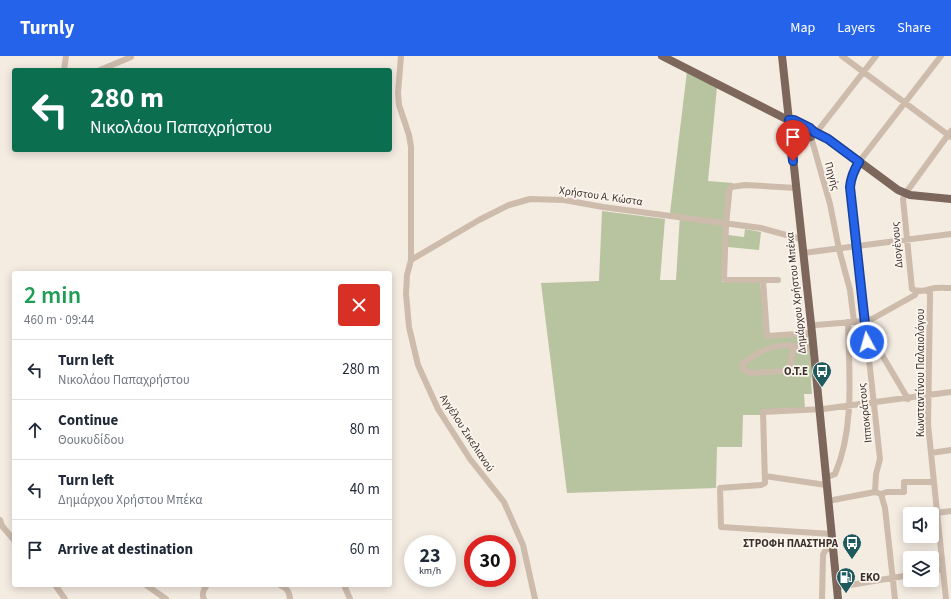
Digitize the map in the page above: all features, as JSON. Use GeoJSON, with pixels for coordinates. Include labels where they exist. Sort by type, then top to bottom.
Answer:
{"type":"FeatureCollection","features":[{"type":"Feature","properties":{"kind":"main road"},"geometry":{"type":"LineString","coordinates":[[662,56],[733,93],[792,121],[808,131],[828,139],[893,187],[905,194],[951,199]]}},
{"type":"Feature","properties":{"kind":"main road","name":"Δημάρχου Χρήστου Μπέκα"},"geometry":{"type":"LineString","coordinates":[[782,56],[796,145],[814,329],[826,485],[833,548],[843,599]]}},
{"type":"Feature","properties":{"kind":"main road","name":"Δημάρχου Χρήστου Μπέκα"},"geometry":{"type":"LineString","coordinates":[[788,56],[796,188],[801,239],[806,253]]}},
{"type":"Feature","properties":{"kind":"main road"},"geometry":{"type":"LineString","coordinates":[[796,145],[814,134]]}},
{"type":"Feature","properties":{"kind":"main road","name":"Δημάρχου Χρήστου Μπέκα"},"geometry":{"type":"LineString","coordinates":[[814,329],[813,348],[833,500],[840,587],[838,599]]}},
{"type":"Feature","properties":{"kind":"street"},"geometry":{"type":"LineString","coordinates":[[64,68],[66,56]]}},
{"type":"Feature","properties":{"kind":"street"},"geometry":{"type":"LineString","coordinates":[[105,68],[131,56]]}},
{"type":"Feature","properties":{"kind":"street","name":"Αγγέλου Σικελιανού"},"geometry":{"type":"LineString","coordinates":[[401,56],[398,93],[399,105],[409,135],[411,147],[411,260],[407,275],[406,304],[410,334],[418,365],[438,408],[470,459],[504,502],[523,545],[535,599]]}},
{"type":"Feature","properties":{"kind":"street"},"geometry":{"type":"LineString","coordinates":[[842,56],[950,134],[905,194]]}},
{"type":"Feature","properties":{"kind":"street"},"geometry":{"type":"LineString","coordinates":[[814,134],[876,56]]}},
{"type":"Feature","properties":{"kind":"street","name":"Ιπποκράτους"},"geometry":{"type":"LineString","coordinates":[[895,599],[886,516],[878,493],[876,474],[880,459],[850,187],[852,175],[859,162],[941,56]]}},
{"type":"Feature","properties":{"kind":"street","name":"Πηγής"},"geometry":{"type":"LineString","coordinates":[[814,134],[830,204],[838,249],[850,290],[851,322],[849,406],[845,442],[838,468],[835,474],[830,476]]}},
{"type":"Feature","properties":{"kind":"street"},"geometry":{"type":"LineString","coordinates":[[778,280],[724,279],[726,223],[730,188],[733,186],[745,185],[796,188]]}},
{"type":"Feature","properties":{"kind":"street","name":"Διογένους"},"geometry":{"type":"LineString","coordinates":[[905,194],[903,199],[912,288],[913,290],[917,291]]}},
{"type":"Feature","properties":{"kind":"street","name":"Χρήστου Α. Κώστα"},"geometry":{"type":"LineString","coordinates":[[411,260],[478,220],[509,205],[530,199],[564,200],[603,207],[761,228],[801,239]]}},
{"type":"Feature","properties":{"kind":"street"},"geometry":{"type":"LineString","coordinates":[[806,253],[951,234]]}},
{"type":"Feature","properties":{"kind":"street"},"geometry":{"type":"LineString","coordinates":[[762,280],[767,336],[865,321],[915,295],[917,291],[951,288]]}},
{"type":"Feature","properties":{"kind":"street","name":"Κωνσταντίνου Παλαιολόγου"},"geometry":{"type":"LineString","coordinates":[[926,291],[930,293],[928,424],[935,507]]}},
{"type":"Feature","properties":{"kind":"street"},"geometry":{"type":"LineString","coordinates":[[867,342],[875,343],[908,399]]}},
{"type":"Feature","properties":{"kind":"street"},"geometry":{"type":"LineString","coordinates":[[794,345],[788,371],[750,374],[743,369],[743,363],[765,349],[777,345],[794,345],[813,348]]}},
{"type":"Feature","properties":{"kind":"street"},"geometry":{"type":"LineString","coordinates":[[832,534],[721,527],[720,488],[761,485],[765,483],[763,412],[821,410],[951,392]]}},
{"type":"Feature","properties":{"kind":"street"},"geometry":{"type":"LineString","coordinates":[[931,453],[951,450]]}},
{"type":"Feature","properties":{"kind":"street"},"geometry":{"type":"LineString","coordinates":[[765,476],[826,485]]}},
{"type":"Feature","properties":{"kind":"street"},"geometry":{"type":"LineString","coordinates":[[833,500],[878,493],[904,492],[904,482],[933,482]]}},
{"type":"Feature","properties":{"kind":"street"},"geometry":{"type":"LineString","coordinates":[[939,513],[951,511]]}},
{"type":"Feature","properties":{"kind":"street"},"geometry":{"type":"LineString","coordinates":[[0,520],[2,526],[12,538]]}},
{"type":"Feature","properties":{"kind":"street","name":"Κωνσταντίνου Παλαιολόγου"},"geometry":{"type":"LineString","coordinates":[[937,543],[946,599]]}},
{"type":"Feature","properties":{"kind":"street"},"geometry":{"type":"LineString","coordinates":[[822,599],[823,555],[824,551],[833,548]]}},
{"type":"Feature","properties":{"kind":"street"},"geometry":{"type":"LineString","coordinates":[[840,587],[903,576]]}},
{"type":"Feature","properties":{"kind":"street"},"geometry":{"type":"LineString","coordinates":[[56,587],[65,599]]}},
{"type":"Feature","properties":{"kind":"street"},"geometry":{"type":"LineString","coordinates":[[149,587],[166,599]]}},
{"type":"Feature","properties":{"kind":"street"},"geometry":{"type":"LineString","coordinates":[[204,599],[204,590],[206,587]]}},
{"type":"Feature","properties":{"kind":"street"},"geometry":{"type":"LineString","coordinates":[[286,587],[290,599]]}},
{"type":"Feature","properties":{"kind":"street"},"geometry":{"type":"LineString","coordinates":[[345,587],[350,599]]}},
{"type":"Feature","properties":{"kind":"green space","name":"Ο.Τ.Ε"},"geometry":{"type":"Polygon","coordinates":[[[687,71],[717,87],[708,181],[733,183],[728,235],[744,237],[745,229],[761,232],[759,250],[728,247],[722,282],[760,281],[766,338],[808,335],[812,374],[812,394],[804,394],[805,408],[761,415],[743,415],[742,447],[717,447],[716,488],[567,493],[541,283],[599,281],[602,211],[665,219],[660,280],[676,280],[680,215],[670,213],[687,71]]]}},
{"type":"Feature","properties":{"kind":"place","name":"Ο.Τ.Ε"},"geometry":{"type":"Point","coordinates":[822,388]}},
{"type":"Feature","properties":{"kind":"place","name":"ΣΤΡΟΦΗ ΠΛΑΣΤΗΡΑ"},"geometry":{"type":"Point","coordinates":[852,560]}},
{"type":"Feature","properties":{"kind":"place","name":"ΕΚΟ"},"geometry":{"type":"Point","coordinates":[846,594]}},
{"type":"Feature","properties":{"kind":"route"},"geometry":{"type":"LineString","coordinates":[[793,161],[789,120],[794,120],[810,128],[814,132],[828,139],[859,162],[851,179],[850,187],[867,342]]}}]}
